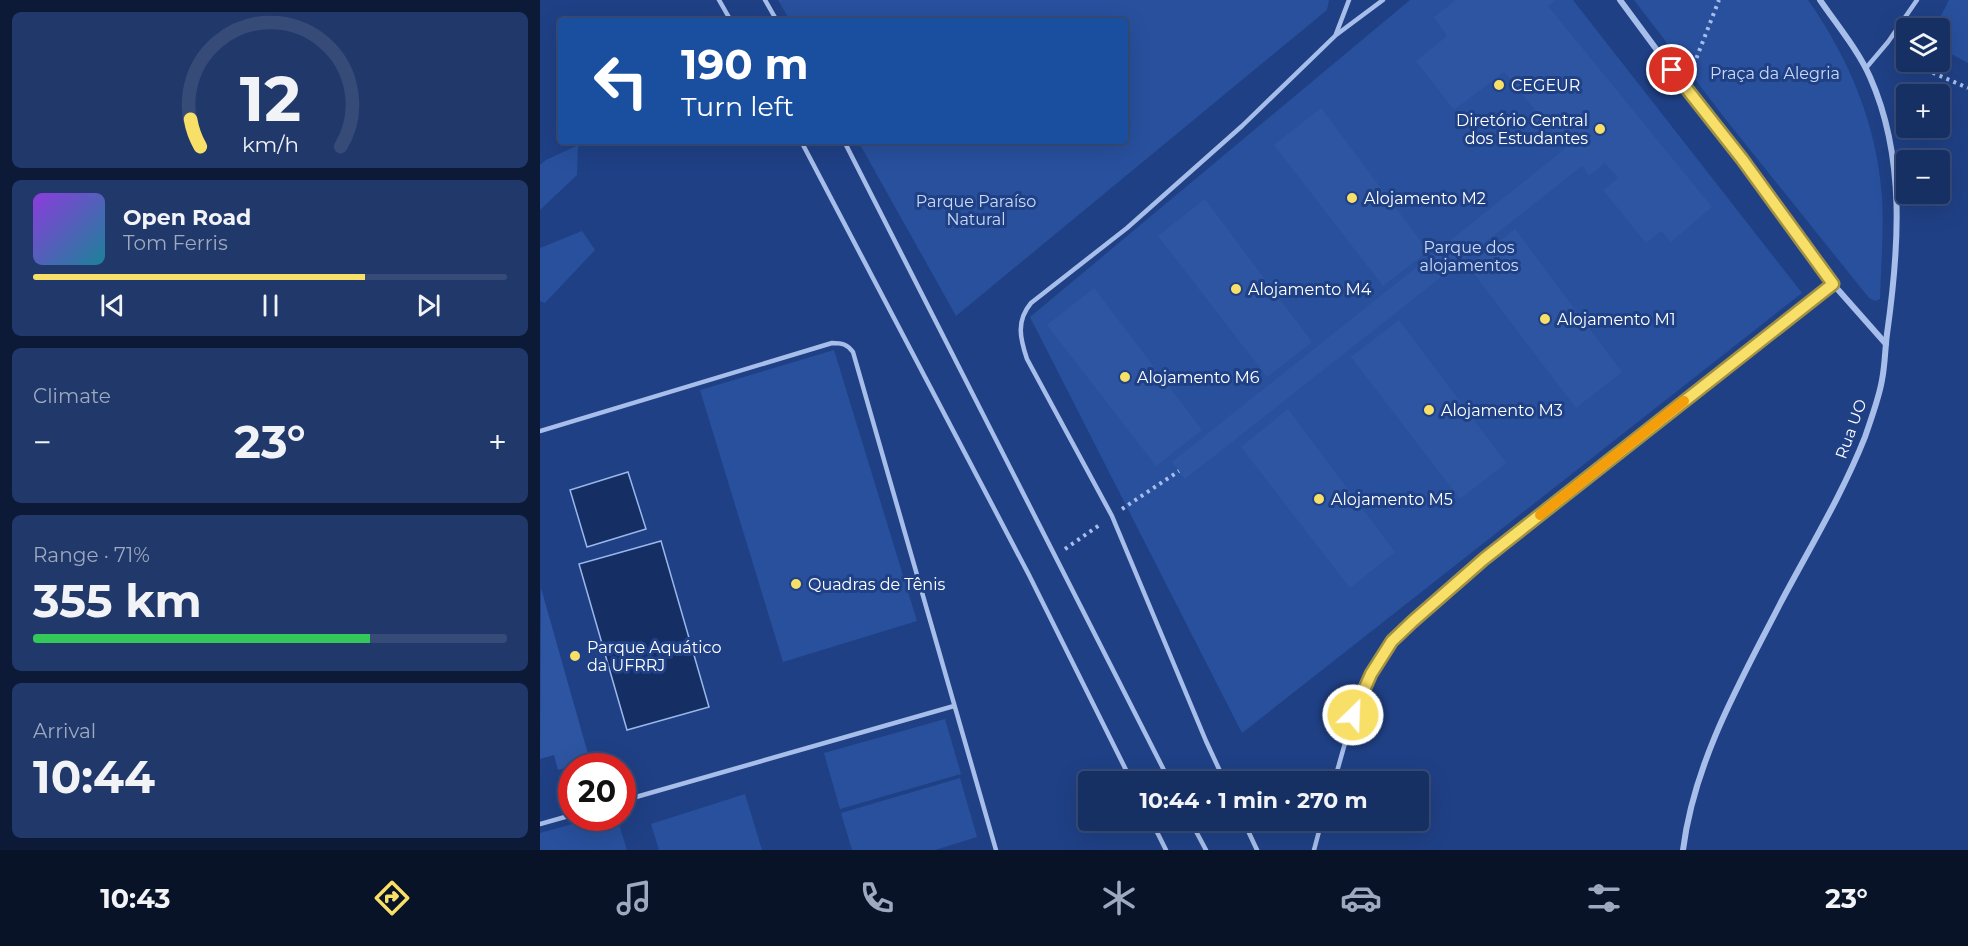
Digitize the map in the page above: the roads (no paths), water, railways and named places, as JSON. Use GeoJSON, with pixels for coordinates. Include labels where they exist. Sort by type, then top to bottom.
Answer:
{"type":"FeatureCollection","features":[{"type":"Feature","properties":{"kind":"street"},"geometry":{"type":"LineString","coordinates":[[1620,0],[1685,88],[1742,159],[1833,284],[1886,344]]}},
{"type":"Feature","properties":{"kind":"street","name":"Rua UO"},"geometry":{"type":"LineString","coordinates":[[1683,850],[1686,827],[1698,781],[1721,723],[1756,650],[1841,489],[1865,435],[1882,381],[1897,256],[1897,193],[1889,137],[1882,110],[1866,68],[1820,0]]}},
{"type":"Feature","properties":{"kind":"lane"},"geometry":{"type":"LineString","coordinates":[[719,0],[729,18]]}},
{"type":"Feature","properties":{"kind":"lane"},"geometry":{"type":"LineString","coordinates":[[765,0],[775,18]]}},
{"type":"Feature","properties":{"kind":"lane"},"geometry":{"type":"LineString","coordinates":[[1336,35],[1348,0]]}},
{"type":"Feature","properties":{"kind":"lane"},"geometry":{"type":"LineString","coordinates":[[1220,771],[1112,516],[1028,359],[1020,326],[1026,310],[1040,295],[1127,228],[1242,126],[1336,35],[1383,0]]}},
{"type":"Feature","properties":{"kind":"lane"},"geometry":{"type":"LineString","coordinates":[[1866,68],[1888,42],[1917,0]]}},
{"type":"Feature","properties":{"kind":"lane"},"geometry":{"type":"LineString","coordinates":[[803,144],[1029,575],[1127,771]]}},
{"type":"Feature","properties":{"kind":"lane"},"geometry":{"type":"LineString","coordinates":[[846,144],[1164,771]]}},
{"type":"Feature","properties":{"kind":"lane"},"geometry":{"type":"LineString","coordinates":[[1337,771],[1353,715],[1371,674],[1392,641],[1484,559],[1833,284]]}},
{"type":"Feature","properties":{"kind":"lane"},"geometry":{"type":"LineString","coordinates":[[540,431],[832,343],[848,346],[853,352],[996,850]]}},
{"type":"Feature","properties":{"kind":"lane"},"geometry":{"type":"LineString","coordinates":[[636,797],[954,706]]}},
{"type":"Feature","properties":{"kind":"lane"},"geometry":{"type":"LineString","coordinates":[[540,824],[558,819]]}},
{"type":"Feature","properties":{"kind":"lane"},"geometry":{"type":"LineString","coordinates":[[1156,831],[1166,850]]}},
{"type":"Feature","properties":{"kind":"lane"},"geometry":{"type":"LineString","coordinates":[[1196,831],[1206,850]]}},
{"type":"Feature","properties":{"kind":"lane"},"geometry":{"type":"LineString","coordinates":[[1248,831],[1257,850]]}},
{"type":"Feature","properties":{"kind":"lane"},"geometry":{"type":"LineString","coordinates":[[1314,850],[1319,831]]}},
{"type":"Feature","properties":{"kind":"place","name":"CEGEUR"},"geometry":{"type":"Point","coordinates":[1499,85]}},
{"type":"Feature","properties":{"kind":"place","name":"Diretório Central dos Estudantes"},"geometry":{"type":"Point","coordinates":[1600,129]}},
{"type":"Feature","properties":{"kind":"place","name":"Alojamento M2"},"geometry":{"type":"Point","coordinates":[1352,198]}},
{"type":"Feature","properties":{"kind":"place","name":"Alojamento M4"},"geometry":{"type":"Point","coordinates":[1236,289]}},
{"type":"Feature","properties":{"kind":"place","name":"Alojamento M1"},"geometry":{"type":"Point","coordinates":[1545,319]}},
{"type":"Feature","properties":{"kind":"place","name":"Alojamento M6"},"geometry":{"type":"Point","coordinates":[1125,377]}},
{"type":"Feature","properties":{"kind":"place","name":"Alojamento M3"},"geometry":{"type":"Point","coordinates":[1429,410]}},
{"type":"Feature","properties":{"kind":"place","name":"Alojamento M5"},"geometry":{"type":"Point","coordinates":[1319,499]}},
{"type":"Feature","properties":{"kind":"place","name":"Quadras de Tênis"},"geometry":{"type":"Point","coordinates":[796,584]}},
{"type":"Feature","properties":{"kind":"place","name":"Parque Aquático da UFRRJ"},"geometry":{"type":"Point","coordinates":[575,656]}},
{"type":"Feature","properties":{"kind":"park label","name":"Praça da Alegria"},"geometry":{"type":"Point","coordinates":[1775,73]}},
{"type":"Feature","properties":{"kind":"park label","name":"Parque Paraíso Natural"},"geometry":{"type":"Point","coordinates":[976,210]}},
{"type":"Feature","properties":{"kind":"park label","name":"Parque dos alojamentos"},"geometry":{"type":"Point","coordinates":[1469,256]}}]}
